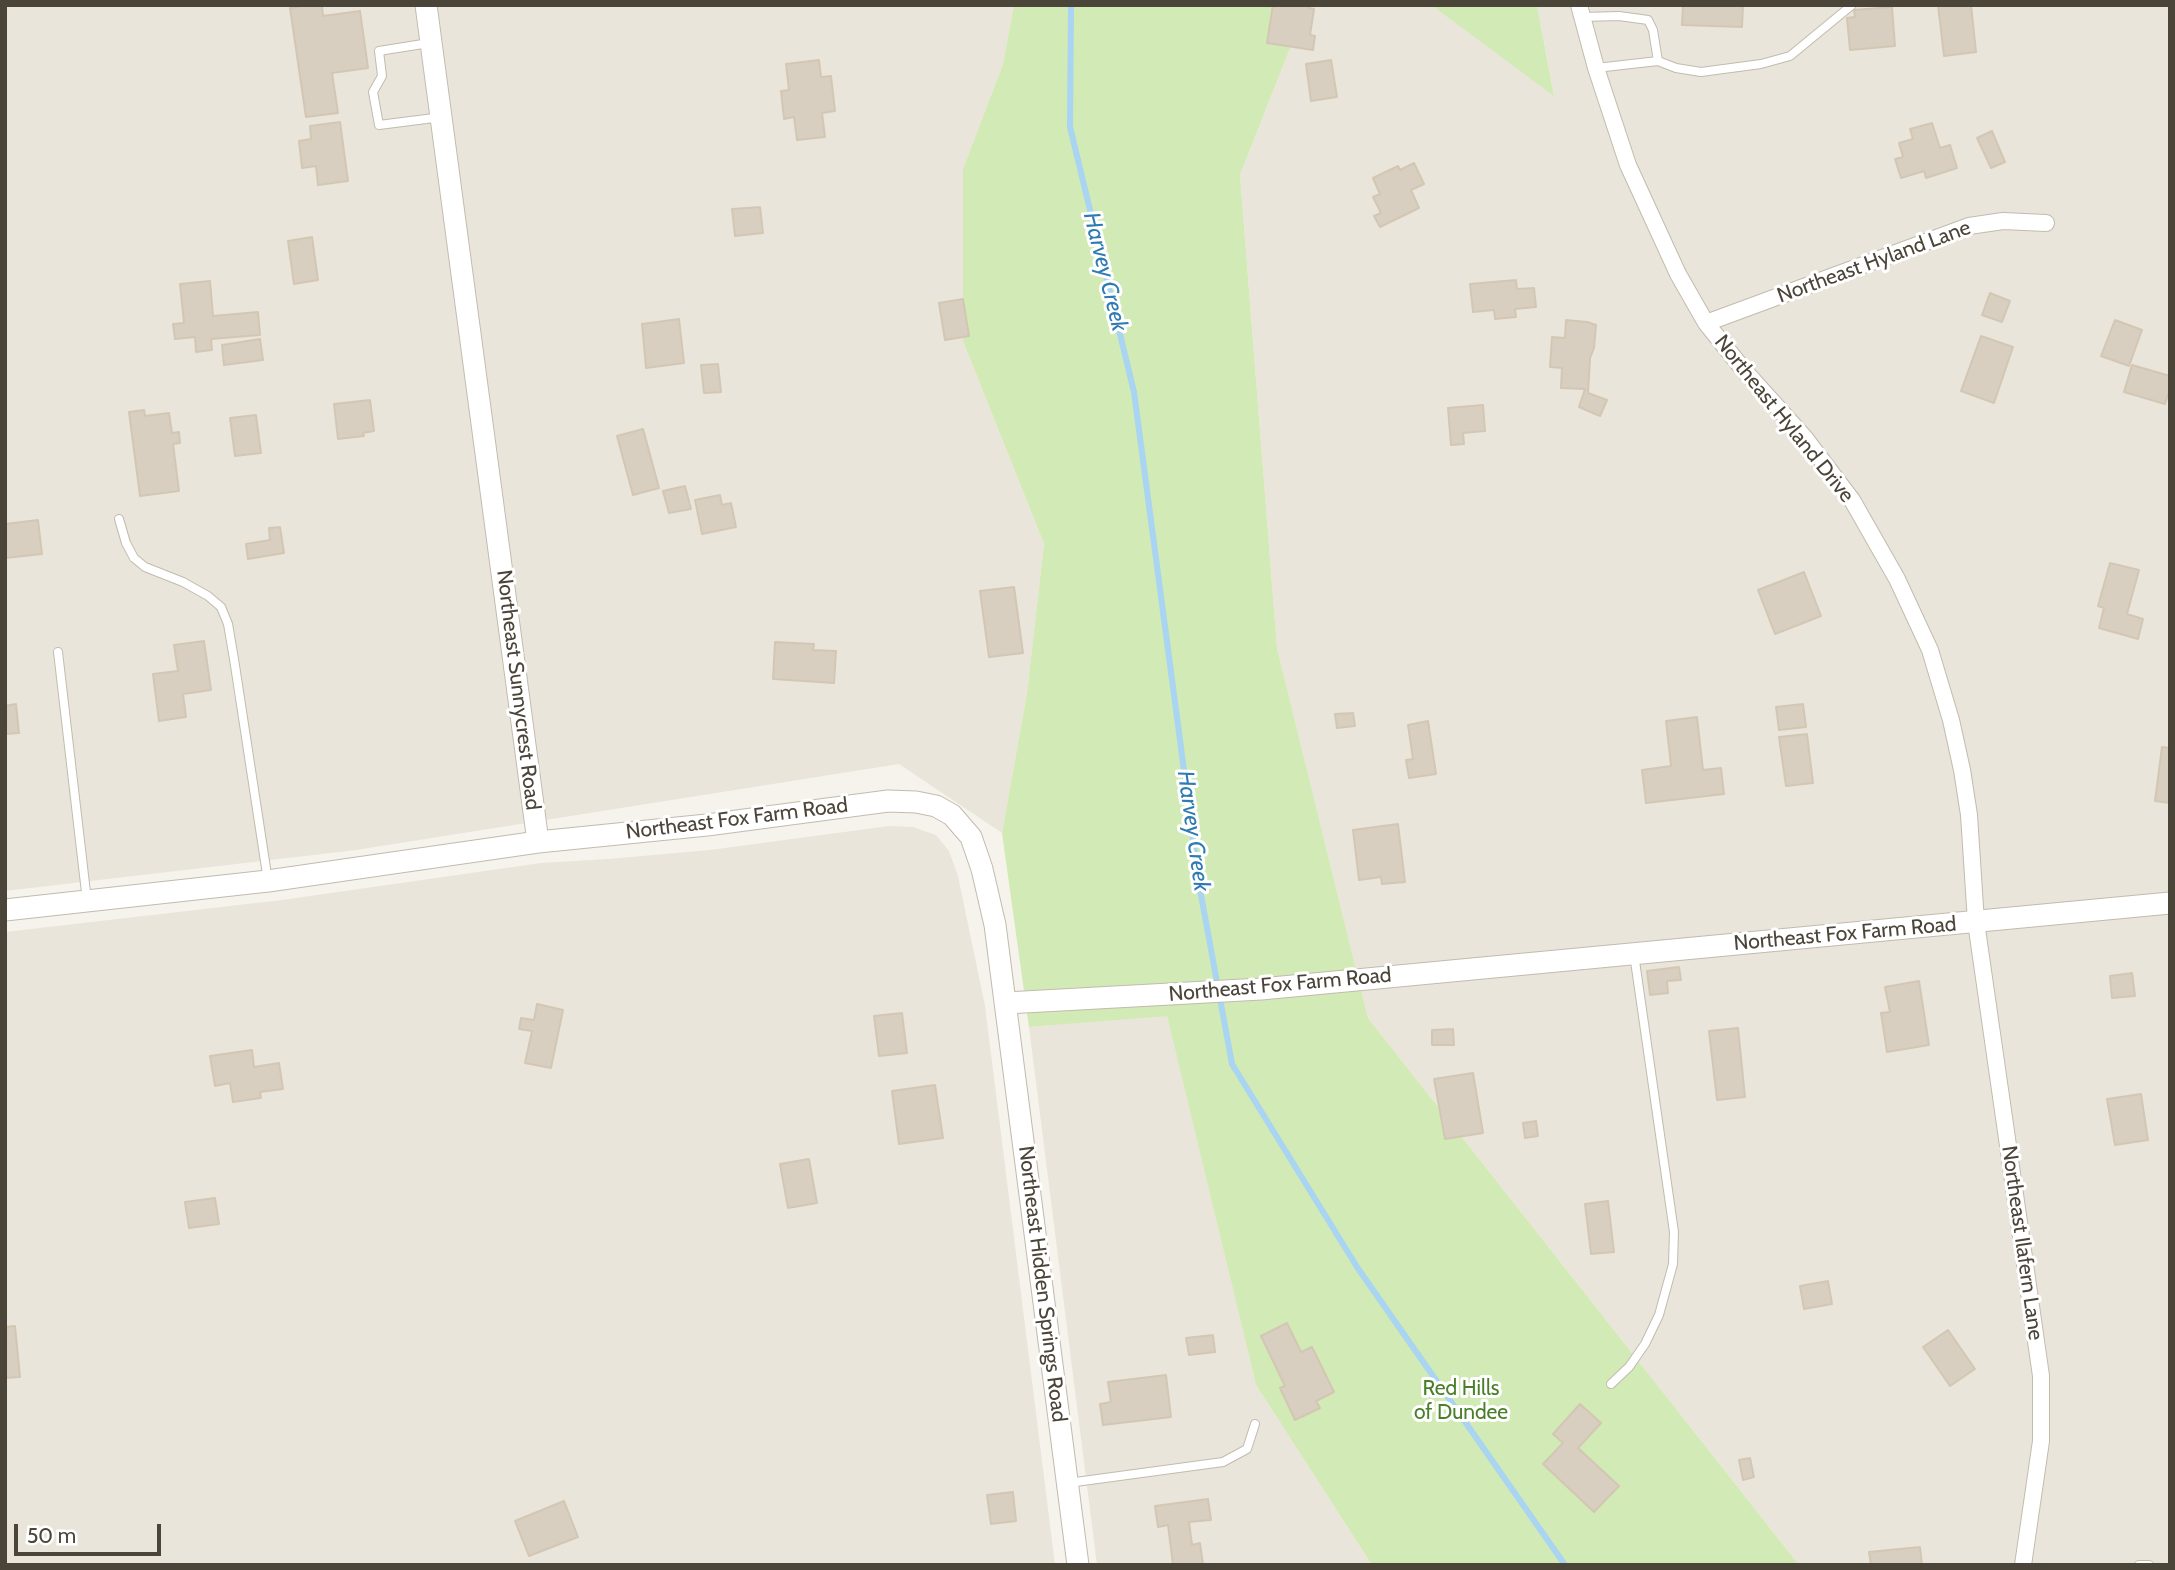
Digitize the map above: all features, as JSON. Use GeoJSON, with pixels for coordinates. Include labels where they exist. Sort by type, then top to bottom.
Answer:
{"type":"FeatureCollection","features":[{"type":"Feature","properties":{"kind":"street","name":"Northeast Sunnycrest Road"},"geometry":{"type":"LineString","coordinates":[[426,5],[538,842]]}},
{"type":"Feature","properties":{"kind":"street","name":"Northeast Hyland Drive"},"geometry":{"type":"LineString","coordinates":[[1581,11],[1596,68],[1628,165],[1678,274],[1706,323],[1742,369],[1805,438],[1852,500],[1897,579],[1926,641],[1951,719],[1962,770],[1969,814],[1976,922]]}},
{"type":"Feature","properties":{"kind":"street","name":"Northeast Hyland Lane"},"geometry":{"type":"LineString","coordinates":[[1706,323],[1969,226],[2003,221],[2046,223]]}},
{"type":"Feature","properties":{"kind":"street","name":"Northeast Fox Farm Road"},"geometry":{"type":"LineString","coordinates":[[538,842],[707,825],[888,801],[936,806],[951,815],[971,837],[982,869],[995,925],[1006,1003],[1261,989],[2170,903]]}},
{"type":"Feature","properties":{"kind":"street"},"geometry":{"type":"LineString","coordinates":[[5,910],[268,881],[538,842]]}},
{"type":"Feature","properties":{"kind":"street","name":"Northeast Ilafern Lane"},"geometry":{"type":"LineString","coordinates":[[1976,922],[2041,1376],[2041,1441],[2023,1565]]}},
{"type":"Feature","properties":{"kind":"street","name":"Northeast Hidden Springs Road"},"geometry":{"type":"LineString","coordinates":[[1006,1003],[1078,1565]]}},
{"type":"Feature","properties":{"kind":"lane"},"geometry":{"type":"LineString","coordinates":[[1596,68],[1658,61],[1676,68],[1701,72],[1761,64],[1790,56],[1852,5]]}},
{"type":"Feature","properties":{"kind":"lane"},"geometry":{"type":"LineString","coordinates":[[1581,11],[1648,20],[1653,30],[1658,61]]}},
{"type":"Feature","properties":{"kind":"lane"},"geometry":{"type":"LineString","coordinates":[[432,43],[379,51],[382,76],[373,92],[379,125],[442,117]]}},
{"type":"Feature","properties":{"kind":"lane"},"geometry":{"type":"LineString","coordinates":[[119,519],[125,543],[134,558],[145,567],[183,582],[208,596],[221,607],[228,624],[268,881]]}},
{"type":"Feature","properties":{"kind":"lane"},"geometry":{"type":"LineString","coordinates":[[58,652],[86,901]]}},
{"type":"Feature","properties":{"kind":"lane"},"geometry":{"type":"LineString","coordinates":[[1611,1384],[1629,1367],[1645,1344],[1659,1315],[1674,1264],[1674,1232],[1633,954]]}},
{"type":"Feature","properties":{"kind":"lane"},"geometry":{"type":"LineString","coordinates":[[1068,1483],[1223,1462],[1247,1450],[1255,1423]]}},
{"type":"Feature","properties":{"kind":"lane"},"geometry":{"type":"LineString","coordinates":[[2140,1565],[2148,1565]]}},
{"type":"Feature","properties":{"kind":"shaded area"},"geometry":{"type":"Polygon","coordinates":[[[5,5],[1014,5],[1003,64],[963,169],[963,341],[1044,544],[1027,693],[1002,833],[899,764],[356,850],[5,891],[5,5]]]}},
{"type":"Feature","properties":{"kind":"shaded area"},"geometry":{"type":"Polygon","coordinates":[[[1307,5],[1431,5],[1554,95],[1537,5],[2170,5],[2170,1565],[1799,1565],[1368,1018],[1277,648],[1240,175],[1307,5]]]}},
{"type":"Feature","properties":{"kind":"shaded area"},"geometry":{"type":"Polygon","coordinates":[[[889,826],[913,827],[936,835],[949,851],[958,876],[985,1006],[1055,1565],[5,1565],[5,932],[282,900],[541,863],[710,850],[889,826]]]}},
{"type":"Feature","properties":{"kind":"shaded area"},"geometry":{"type":"Polygon","coordinates":[[[1167,1015],[1256,1385],[1372,1565],[1097,1565],[1029,1027],[1167,1015]]]}},
{"type":"Feature","properties":{"kind":"green space","name":"Red Hills of Dundee"},"geometry":{"type":"Polygon","coordinates":[[[1014,5],[1307,5],[1240,175],[1277,648],[1368,1018],[1799,1565],[1372,1565],[1256,1385],[1167,1016],[1029,1027],[1002,833],[1027,693],[1044,544],[963,341],[963,169],[1003,64],[1014,5]]]}},
{"type":"Feature","properties":{"kind":"green space"},"geometry":{"type":"Polygon","coordinates":[[[1431,5],[1537,5],[1554,96],[1431,5]]]}},
{"type":"Feature","properties":{"kind":"building"},"geometry":{"type":"Polygon","coordinates":[[[322,5],[323,16],[360,11],[368,68],[332,73],[338,113],[306,117],[290,8],[322,5]]]}},
{"type":"Feature","properties":{"kind":"building"},"geometry":{"type":"Polygon","coordinates":[[[1273,5],[1309,5],[1309,8],[1314,9],[1310,35],[1315,36],[1313,50],[1267,43],[1273,5]]]}},
{"type":"Feature","properties":{"kind":"building"},"geometry":{"type":"Polygon","coordinates":[[[1683,5],[1743,5],[1742,27],[1682,25],[1683,5]]]}},
{"type":"Feature","properties":{"kind":"building"},"geometry":{"type":"Polygon","coordinates":[[[1938,5],[1971,5],[1976,52],[1944,56],[1938,5]]]}},
{"type":"Feature","properties":{"kind":"building"},"geometry":{"type":"Polygon","coordinates":[[[1892,7],[1895,46],[1850,50],[1847,18],[1855,17],[1854,10],[1892,7]]]}},
{"type":"Feature","properties":{"kind":"building"},"geometry":{"type":"Polygon","coordinates":[[[819,60],[821,77],[831,76],[835,111],[822,113],[825,137],[797,140],[794,117],[784,119],[781,91],[789,90],[786,64],[819,60]]]}},
{"type":"Feature","properties":{"kind":"building"},"geometry":{"type":"Polygon","coordinates":[[[1331,60],[1337,97],[1311,101],[1306,64],[1331,60]]]}},
{"type":"Feature","properties":{"kind":"building"},"geometry":{"type":"Polygon","coordinates":[[[340,122],[348,181],[318,185],[316,166],[302,168],[299,141],[311,139],[310,126],[340,122]]]}},
{"type":"Feature","properties":{"kind":"building"},"geometry":{"type":"Polygon","coordinates":[[[1932,123],[1940,148],[1950,145],[1957,168],[1926,178],[1924,171],[1901,178],[1895,159],[1903,157],[1899,143],[1913,139],[1910,129],[1932,123]]]}},
{"type":"Feature","properties":{"kind":"building"},"geometry":{"type":"Polygon","coordinates":[[[1992,131],[2005,162],[1991,168],[1977,138],[1992,131]]]}},
{"type":"Feature","properties":{"kind":"building"},"geometry":{"type":"Polygon","coordinates":[[[1414,163],[1424,184],[1411,190],[1419,208],[1380,227],[1374,216],[1381,213],[1373,197],[1380,194],[1373,178],[1398,166],[1400,170],[1414,163]]]}},
{"type":"Feature","properties":{"kind":"building"},"geometry":{"type":"Polygon","coordinates":[[[760,207],[763,233],[735,236],[732,209],[760,207]]]}},
{"type":"Feature","properties":{"kind":"building"},"geometry":{"type":"Polygon","coordinates":[[[312,237],[318,280],[294,284],[288,241],[312,237]]]}},
{"type":"Feature","properties":{"kind":"building"},"geometry":{"type":"Polygon","coordinates":[[[1516,280],[1517,289],[1534,288],[1536,307],[1515,309],[1516,317],[1495,319],[1494,310],[1473,312],[1470,284],[1516,280]]]}},
{"type":"Feature","properties":{"kind":"building"},"geometry":{"type":"Polygon","coordinates":[[[210,281],[213,316],[258,312],[260,335],[211,339],[212,350],[196,352],[195,337],[175,339],[173,324],[184,323],[180,284],[210,281]]]}},
{"type":"Feature","properties":{"kind":"building"},"geometry":{"type":"Polygon","coordinates":[[[1990,293],[2010,301],[2002,322],[1982,315],[1990,293]]]}},
{"type":"Feature","properties":{"kind":"building"},"geometry":{"type":"Polygon","coordinates":[[[963,299],[969,336],[945,340],[939,303],[963,299]]]}},
{"type":"Feature","properties":{"kind":"building"},"geometry":{"type":"Polygon","coordinates":[[[679,319],[684,363],[646,368],[642,324],[679,319]]]}},
{"type":"Feature","properties":{"kind":"building"},"geometry":{"type":"Polygon","coordinates":[[[1566,320],[1596,325],[1594,348],[1590,358],[1588,393],[1607,400],[1600,416],[1579,407],[1585,389],[1561,388],[1562,368],[1550,367],[1552,337],[1565,338],[1566,320]]]}},
{"type":"Feature","properties":{"kind":"building"},"geometry":{"type":"Polygon","coordinates":[[[2115,320],[2142,330],[2129,366],[2101,356],[2115,320]]]}},
{"type":"Feature","properties":{"kind":"building"},"geometry":{"type":"Polygon","coordinates":[[[1981,336],[2013,347],[1994,403],[1961,391],[1981,336]]]}},
{"type":"Feature","properties":{"kind":"building"},"geometry":{"type":"Polygon","coordinates":[[[260,339],[263,360],[224,365],[222,345],[260,339]]]}},
{"type":"Feature","properties":{"kind":"building"},"geometry":{"type":"Polygon","coordinates":[[[718,364],[721,392],[704,393],[701,365],[718,364]]]}},
{"type":"Feature","properties":{"kind":"building"},"geometry":{"type":"Polygon","coordinates":[[[2132,365],[2170,376],[2170,389],[2165,404],[2124,392],[2132,365]]]}},
{"type":"Feature","properties":{"kind":"building"},"geometry":{"type":"Polygon","coordinates":[[[370,400],[374,431],[363,433],[364,436],[338,439],[334,404],[370,400]]]}},
{"type":"Feature","properties":{"kind":"building"},"geometry":{"type":"Polygon","coordinates":[[[1483,405],[1485,431],[1463,433],[1464,444],[1451,445],[1448,408],[1483,405]]]}},
{"type":"Feature","properties":{"kind":"building"},"geometry":{"type":"Polygon","coordinates":[[[144,410],[145,416],[169,413],[172,433],[179,432],[180,443],[173,444],[179,491],[140,496],[129,412],[144,410]]]}},
{"type":"Feature","properties":{"kind":"building"},"geometry":{"type":"Polygon","coordinates":[[[256,415],[261,453],[235,456],[230,418],[256,415]]]}},
{"type":"Feature","properties":{"kind":"building"},"geometry":{"type":"Polygon","coordinates":[[[643,429],[659,488],[633,495],[617,436],[643,429]]]}},
{"type":"Feature","properties":{"kind":"building"},"geometry":{"type":"Polygon","coordinates":[[[685,486],[691,509],[669,513],[663,491],[685,486]]]}},
{"type":"Feature","properties":{"kind":"building"},"geometry":{"type":"Polygon","coordinates":[[[720,495],[722,505],[731,503],[736,527],[702,534],[695,500],[720,495]]]}},
{"type":"Feature","properties":{"kind":"building"},"geometry":{"type":"Polygon","coordinates":[[[38,520],[42,554],[5,558],[5,524],[38,520]]]}},
{"type":"Feature","properties":{"kind":"building"},"geometry":{"type":"Polygon","coordinates":[[[280,527],[284,553],[248,559],[246,544],[270,540],[269,528],[280,527]]]}},
{"type":"Feature","properties":{"kind":"building"},"geometry":{"type":"Polygon","coordinates":[[[2110,563],[2139,570],[2127,614],[2143,619],[2138,639],[2099,628],[2104,608],[2098,606],[2110,563]]]}},
{"type":"Feature","properties":{"kind":"building"},"geometry":{"type":"Polygon","coordinates":[[[1804,572],[1821,616],[1775,634],[1758,590],[1804,572]]]}},
{"type":"Feature","properties":{"kind":"building"},"geometry":{"type":"Polygon","coordinates":[[[1014,587],[1023,653],[989,657],[980,591],[1014,587]]]}},
{"type":"Feature","properties":{"kind":"building"},"geometry":{"type":"Polygon","coordinates":[[[204,641],[211,690],[183,694],[186,717],[159,721],[153,674],[178,671],[174,645],[204,641]]]}},
{"type":"Feature","properties":{"kind":"building"},"geometry":{"type":"Polygon","coordinates":[[[775,642],[814,644],[813,650],[836,651],[834,683],[773,679],[775,642]]]}},
{"type":"Feature","properties":{"kind":"building"},"geometry":{"type":"Polygon","coordinates":[[[16,704],[19,733],[5,734],[5,706],[16,704]]]}},
{"type":"Feature","properties":{"kind":"building"},"geometry":{"type":"Polygon","coordinates":[[[1803,704],[1806,727],[1779,730],[1776,707],[1803,704]]]}},
{"type":"Feature","properties":{"kind":"building"},"geometry":{"type":"Polygon","coordinates":[[[1353,713],[1355,726],[1337,728],[1335,714],[1353,713]]]}},
{"type":"Feature","properties":{"kind":"building"},"geometry":{"type":"Polygon","coordinates":[[[1697,717],[1703,770],[1721,768],[1724,794],[1646,803],[1642,770],[1671,766],[1666,721],[1697,717]]]}},
{"type":"Feature","properties":{"kind":"building"},"geometry":{"type":"Polygon","coordinates":[[[1428,721],[1436,774],[1409,778],[1406,760],[1413,759],[1408,725],[1428,721]]]}},
{"type":"Feature","properties":{"kind":"building"},"geometry":{"type":"Polygon","coordinates":[[[1807,734],[1813,783],[1786,786],[1779,737],[1807,734]]]}},
{"type":"Feature","properties":{"kind":"building"},"geometry":{"type":"Polygon","coordinates":[[[2162,747],[2170,748],[2170,803],[2155,801],[2162,747]]]}},
{"type":"Feature","properties":{"kind":"building"},"geometry":{"type":"Polygon","coordinates":[[[1398,824],[1405,882],[1382,884],[1381,877],[1359,880],[1353,830],[1398,824]]]}},
{"type":"Feature","properties":{"kind":"building"},"geometry":{"type":"Polygon","coordinates":[[[1679,967],[1681,980],[1667,981],[1668,993],[1650,995],[1647,971],[1679,967]]]}},
{"type":"Feature","properties":{"kind":"building"},"geometry":{"type":"Polygon","coordinates":[[[2132,973],[2135,996],[2112,998],[2110,976],[2132,973]]]}},
{"type":"Feature","properties":{"kind":"building"},"geometry":{"type":"Polygon","coordinates":[[[1919,981],[1929,1045],[1887,1052],[1881,1013],[1890,1012],[1885,987],[1919,981]]]}},
{"type":"Feature","properties":{"kind":"building"},"geometry":{"type":"Polygon","coordinates":[[[537,1004],[563,1010],[551,1068],[525,1063],[532,1031],[519,1029],[521,1018],[534,1020],[537,1004]]]}},
{"type":"Feature","properties":{"kind":"building"},"geometry":{"type":"Polygon","coordinates":[[[902,1013],[907,1053],[879,1056],[874,1016],[902,1013]]]}},
{"type":"Feature","properties":{"kind":"building"},"geometry":{"type":"Polygon","coordinates":[[[1738,1028],[1745,1097],[1717,1100],[1709,1031],[1738,1028]]]}},
{"type":"Feature","properties":{"kind":"building"},"geometry":{"type":"Polygon","coordinates":[[[1453,1029],[1454,1045],[1432,1045],[1432,1030],[1453,1029]]]}},
{"type":"Feature","properties":{"kind":"building"},"geometry":{"type":"Polygon","coordinates":[[[252,1050],[254,1067],[279,1063],[283,1089],[260,1092],[261,1098],[233,1102],[230,1083],[215,1086],[210,1056],[252,1050]]]}},
{"type":"Feature","properties":{"kind":"building"},"geometry":{"type":"Polygon","coordinates":[[[1473,1073],[1483,1133],[1445,1139],[1434,1079],[1473,1073]]]}},
{"type":"Feature","properties":{"kind":"building"},"geometry":{"type":"Polygon","coordinates":[[[935,1085],[943,1138],[899,1144],[892,1091],[935,1085]]]}},
{"type":"Feature","properties":{"kind":"building"},"geometry":{"type":"Polygon","coordinates":[[[2141,1094],[2148,1140],[2115,1145],[2107,1099],[2141,1094]]]}},
{"type":"Feature","properties":{"kind":"building"},"geometry":{"type":"Polygon","coordinates":[[[1536,1121],[1538,1136],[1525,1138],[1523,1123],[1536,1121]]]}},
{"type":"Feature","properties":{"kind":"building"},"geometry":{"type":"Polygon","coordinates":[[[809,1159],[817,1203],[788,1208],[780,1164],[809,1159]]]}},
{"type":"Feature","properties":{"kind":"building"},"geometry":{"type":"Polygon","coordinates":[[[215,1198],[219,1224],[189,1228],[185,1202],[215,1198]]]}},
{"type":"Feature","properties":{"kind":"building"},"geometry":{"type":"Polygon","coordinates":[[[1608,1201],[1614,1252],[1591,1254],[1585,1204],[1608,1201]]]}},
{"type":"Feature","properties":{"kind":"building"},"geometry":{"type":"Polygon","coordinates":[[[1828,1281],[1832,1304],[1804,1309],[1800,1286],[1828,1281]]]}},
{"type":"Feature","properties":{"kind":"building"},"geometry":{"type":"Polygon","coordinates":[[[1287,1323],[1301,1352],[1312,1347],[1334,1392],[1316,1401],[1320,1408],[1295,1420],[1280,1388],[1285,1386],[1261,1336],[1287,1323]]]}},
{"type":"Feature","properties":{"kind":"building"},"geometry":{"type":"Polygon","coordinates":[[[15,1326],[20,1377],[5,1378],[5,1327],[15,1326]]]}},
{"type":"Feature","properties":{"kind":"building"},"geometry":{"type":"Polygon","coordinates":[[[1948,1330],[1975,1369],[1950,1386],[1923,1347],[1948,1330]]]}},
{"type":"Feature","properties":{"kind":"building"},"geometry":{"type":"Polygon","coordinates":[[[1213,1335],[1215,1352],[1189,1355],[1186,1338],[1213,1335]]]}},
{"type":"Feature","properties":{"kind":"building"},"geometry":{"type":"Polygon","coordinates":[[[1166,1375],[1171,1417],[1103,1425],[1100,1404],[1111,1402],[1108,1382],[1166,1375]]]}},
{"type":"Feature","properties":{"kind":"building"},"geometry":{"type":"Polygon","coordinates":[[[1580,1404],[1601,1423],[1578,1448],[1619,1486],[1594,1512],[1543,1464],[1563,1443],[1553,1434],[1580,1404]]]}},
{"type":"Feature","properties":{"kind":"building"},"geometry":{"type":"Polygon","coordinates":[[[1750,1458],[1754,1477],[1743,1480],[1739,1460],[1750,1458]]]}},
{"type":"Feature","properties":{"kind":"building"},"geometry":{"type":"Polygon","coordinates":[[[1013,1492],[1016,1521],[991,1524],[987,1495],[1013,1492]]]}},
{"type":"Feature","properties":{"kind":"building"},"geometry":{"type":"Polygon","coordinates":[[[1208,1499],[1211,1520],[1189,1522],[1192,1545],[1200,1543],[1203,1565],[1173,1565],[1168,1525],[1158,1527],[1155,1506],[1208,1499]]]}},
{"type":"Feature","properties":{"kind":"building"},"geometry":{"type":"Polygon","coordinates":[[[564,1501],[578,1537],[529,1556],[515,1521],[564,1501]]]}},
{"type":"Feature","properties":{"kind":"building"},"geometry":{"type":"Polygon","coordinates":[[[1920,1547],[1922,1565],[1871,1565],[1869,1552],[1920,1547]]]}},
{"type":"Feature","properties":{"kind":"waterway","name":"Harvey Creek"},"geometry":{"type":"LineString","coordinates":[[1071,5],[1070,127],[1134,392],[1199,884],[1232,1064],[1357,1267],[1565,1565]]}}]}
